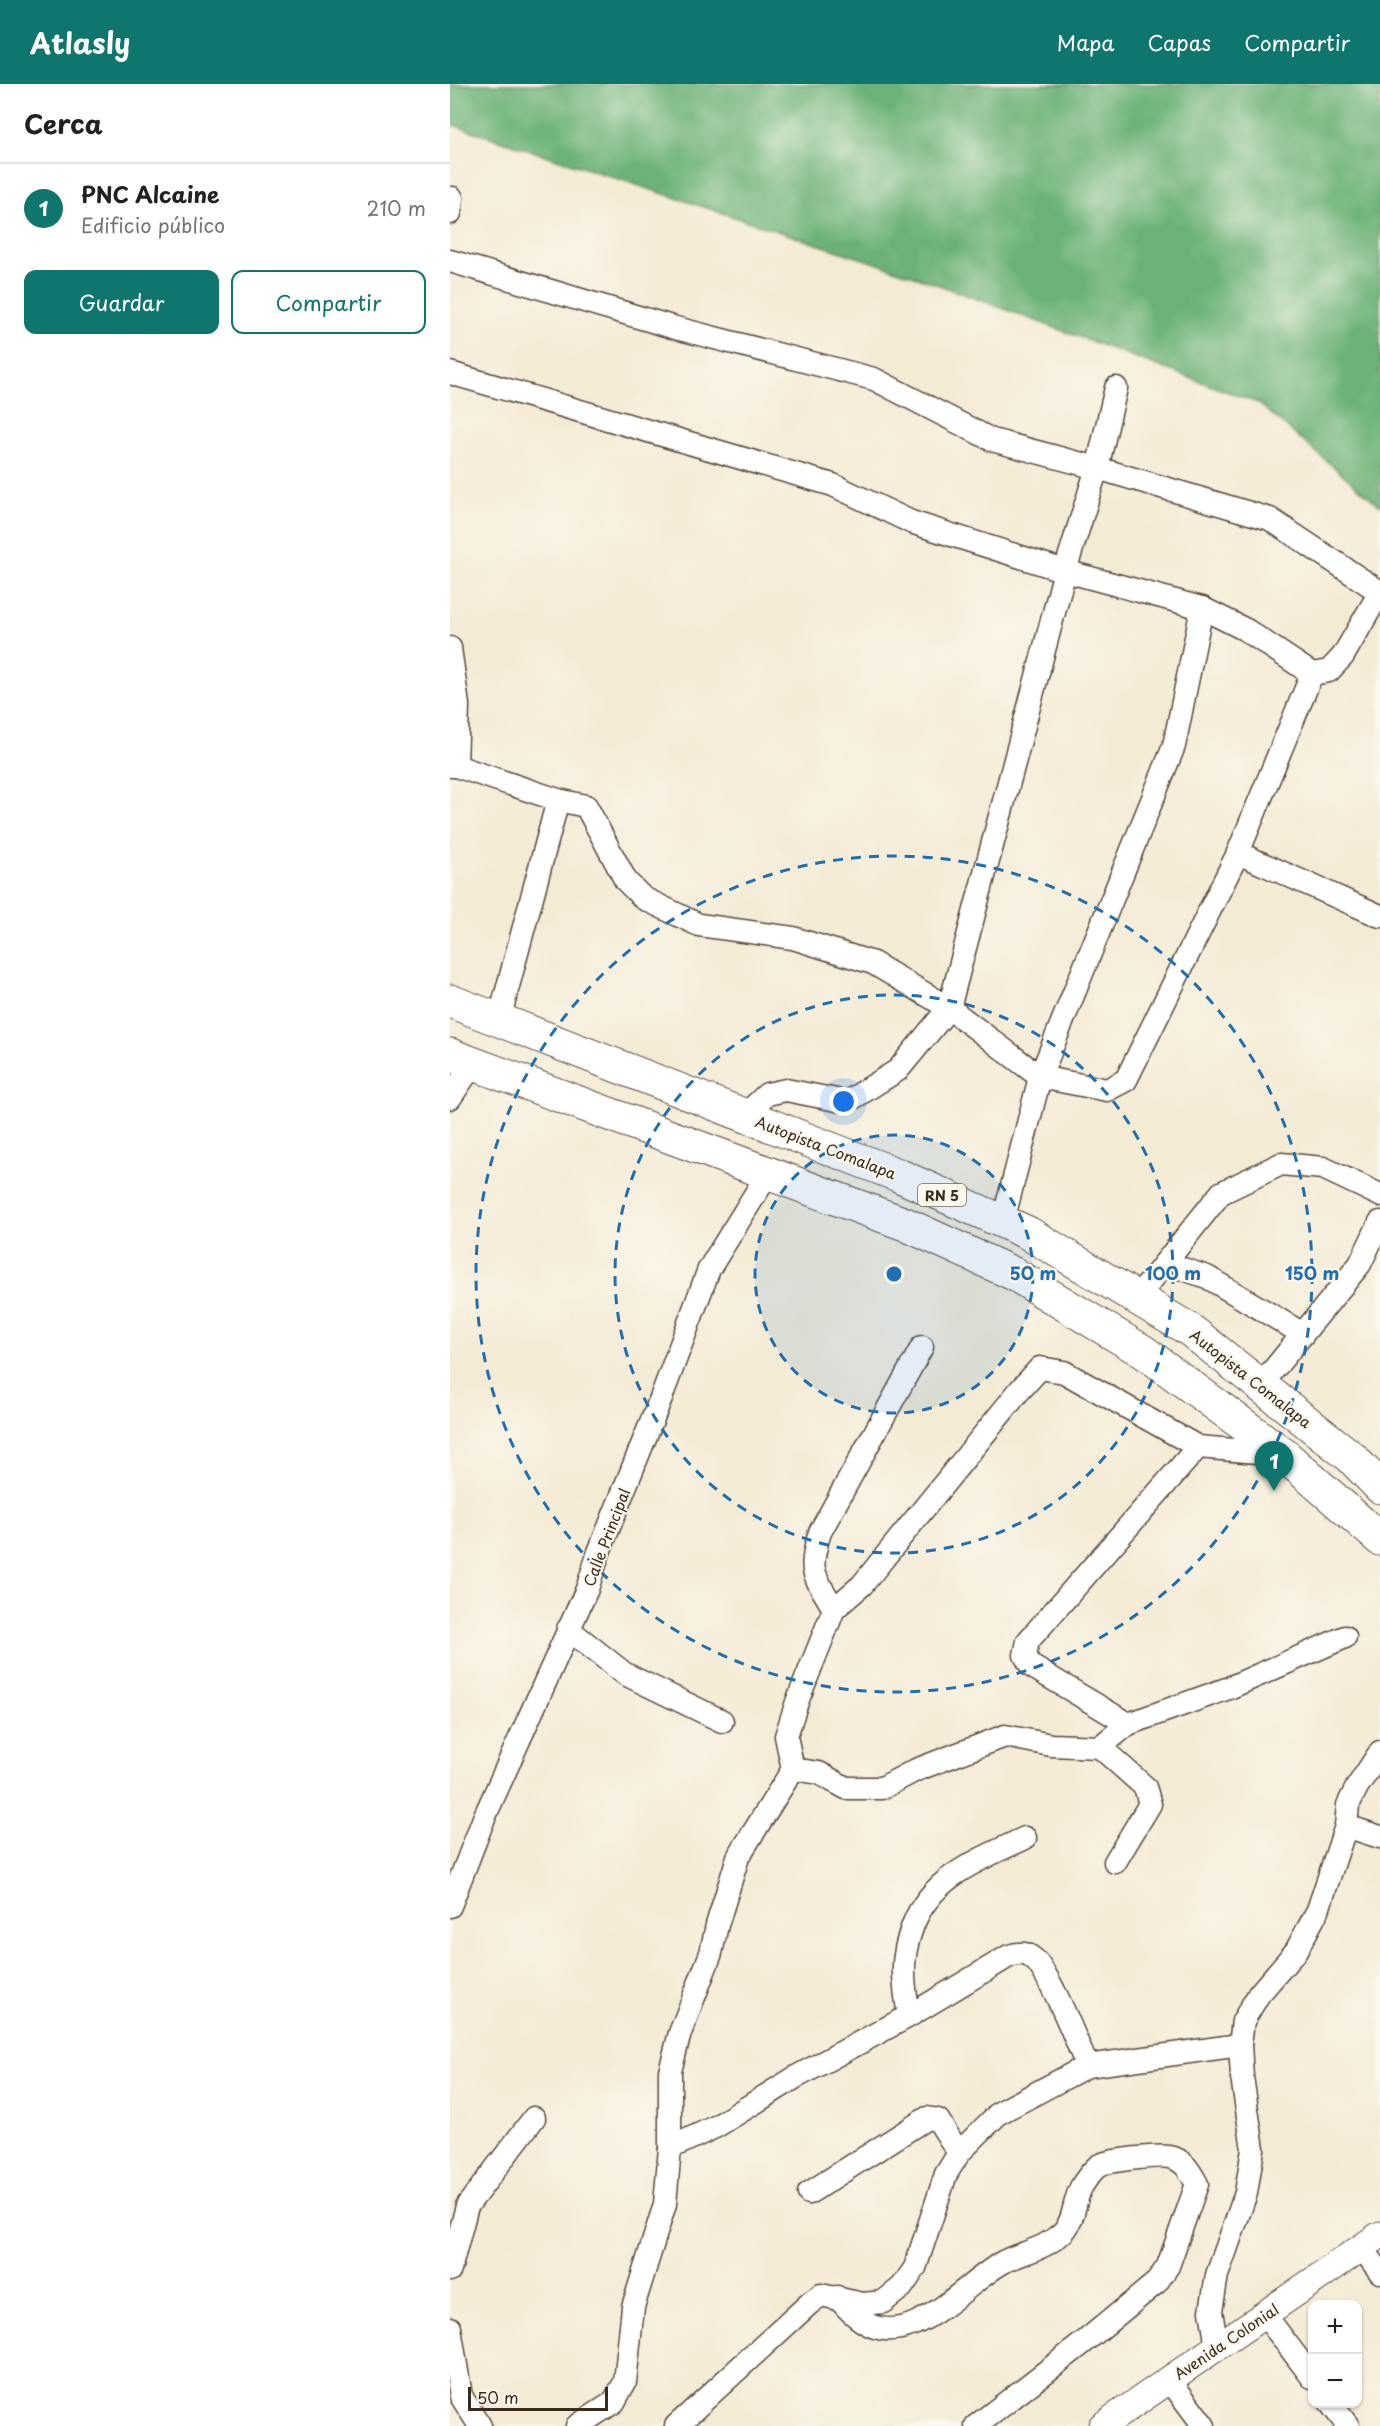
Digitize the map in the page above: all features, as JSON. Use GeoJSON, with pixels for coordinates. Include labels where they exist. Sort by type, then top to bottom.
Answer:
{"type":"FeatureCollection","features":[{"type":"Feature","properties":{"kind":"highway","name":"Autopista Comalapa"},"geometry":{"type":"LineString","coordinates":[[450,1001],[898,1176],[1028,1233],[1190,1330],[1351,1457],[1380,1487]]}},
{"type":"Feature","properties":{"kind":"highway","name":"RN 5"},"geometry":{"type":"LineString","coordinates":[[461,1059],[905,1224],[1014,1274],[1144,1352],[1283,1454],[1380,1539]]}},
{"type":"Feature","properties":{"kind":"street"},"geometry":{"type":"LineString","coordinates":[[450,261],[672,327],[874,380],[992,440],[1270,519],[1380,591],[1343,656],[1329,671],[1312,674],[1246,630],[1202,608],[1065,571],[911,522],[833,485],[450,373]]}},
{"type":"Feature","properties":{"kind":"street"},"geometry":{"type":"LineString","coordinates":[[744,1116],[767,1094],[786,1090],[847,1102],[898,1070],[949,1008],[1065,571],[1097,468],[1116,388]]}},
{"type":"Feature","properties":{"kind":"street"},"geometry":{"type":"LineString","coordinates":[[1003,1221],[1040,1077],[1174,746],[1202,608]]}},
{"type":"Feature","properties":{"kind":"street"},"geometry":{"type":"LineString","coordinates":[[450,648],[458,705],[453,766],[558,800],[586,806],[626,881],[643,898],[699,925],[793,938],[873,963],[949,1008],[1040,1077],[1107,1090],[1126,1080],[1238,853],[1312,674]]}},
{"type":"Feature","properties":{"kind":"street"},"geometry":{"type":"LineString","coordinates":[[499,1020],[558,800]]}},
{"type":"Feature","properties":{"kind":"street"},"geometry":{"type":"LineString","coordinates":[[1238,853],[1380,916]]}},
{"type":"Feature","properties":{"kind":"street"},"geometry":{"type":"LineString","coordinates":[[450,1098],[461,1059]]}},
{"type":"Feature","properties":{"kind":"street"},"geometry":{"type":"LineString","coordinates":[[1137,1298],[1221,1193],[1281,1164],[1323,1168],[1380,1195]]}},
{"type":"Feature","properties":{"kind":"street","name":"Calle Principal"},"geometry":{"type":"LineString","coordinates":[[450,1906],[484,1818],[587,1589],[598,1552],[661,1398],[709,1269],[769,1172]]}},
{"type":"Feature","properties":{"kind":"street"},"geometry":{"type":"LineString","coordinates":[[1261,1385],[1360,1264],[1380,1222]]}},
{"type":"Feature","properties":{"kind":"street"},"geometry":{"type":"LineString","coordinates":[[1165,1263],[1207,1277],[1303,1334]]}},
{"type":"Feature","properties":{"kind":"street"},"geometry":{"type":"LineString","coordinates":[[834,1609],[813,1574],[813,1556],[820,1532],[922,1347]]}},
{"type":"Feature","properties":{"kind":"street"},"geometry":{"type":"LineString","coordinates":[[577,2426],[614,2402],[625,2382],[633,2307],[665,2204],[670,2148],[670,2071],[680,2032],[711,1953],[717,1925],[738,1857],[793,1769],[786,1736],[834,1609],[862,1585],[1040,1368],[1065,1372],[1198,1447],[1283,1454]]}},
{"type":"Feature","properties":{"kind":"street"},"geometry":{"type":"LineString","coordinates":[[1128,1724],[1031,1666],[1025,1655],[1028,1641],[1198,1447]]}},
{"type":"Feature","properties":{"kind":"street"},"geometry":{"type":"LineString","coordinates":[[568,1629],[625,1674],[722,1722]]}},
{"type":"Feature","properties":{"kind":"street"},"geometry":{"type":"LineString","coordinates":[[1100,1747],[1128,1724],[1229,1688],[1345,1637]]}},
{"type":"Feature","properties":{"kind":"street"},"geometry":{"type":"LineString","coordinates":[[793,1769],[819,1773],[846,1788],[882,1788],[927,1766],[1005,1736],[1051,1745],[1100,1747],[1145,1787],[1150,1804],[1115,1862]]}},
{"type":"Feature","properties":{"kind":"street"},"geometry":{"type":"LineString","coordinates":[[1217,2347],[1211,2310],[1217,2275],[1246,2193],[1253,2149],[1242,2077],[1240,2045],[1243,2021],[1259,1994],[1296,1951],[1318,1910],[1346,1826],[1348,1805],[1380,1752]]}},
{"type":"Feature","properties":{"kind":"street"},"geometry":{"type":"LineString","coordinates":[[1346,1826],[1380,1836]]}},
{"type":"Feature","properties":{"kind":"street"},"geometry":{"type":"LineString","coordinates":[[909,2016],[903,1973],[907,1941],[919,1909],[936,1887],[962,1868],[1025,1838]]}},
{"type":"Feature","properties":{"kind":"street"},"geometry":{"type":"LineString","coordinates":[[670,2148],[717,2126],[796,2077],[909,2016],[1009,1956],[1021,1953],[1035,1958],[1064,2009],[1087,2066]]}},
{"type":"Feature","properties":{"kind":"street"},"geometry":{"type":"LineString","coordinates":[[676,2426],[821,2295],[864,2304],[883,2302],[902,2287],[915,2268],[946,2174],[959,2153],[999,2113],[1087,2066],[1240,2045]]}},
{"type":"Feature","properties":{"kind":"street"},"geometry":{"type":"LineString","coordinates":[[450,2270],[467,2206],[534,2118]]}},
{"type":"Feature","properties":{"kind":"street"},"geometry":{"type":"LineString","coordinates":[[809,2193],[927,2118],[938,2120],[959,2153]]}},
{"type":"Feature","properties":{"kind":"street"},"geometry":{"type":"LineString","coordinates":[[837,2297],[857,2318],[878,2328],[901,2329],[930,2316],[1005,2261],[1042,2248],[1064,2231],[1074,2214],[1081,2186],[1098,2165],[1120,2160],[1170,2157],[1188,2166],[1197,2184],[1168,2266],[1157,2282],[976,2426]]}},
{"type":"Feature","properties":{"kind":"street"},"geometry":{"type":"LineString","coordinates":[[1371,2242],[1380,2272]]}},
{"type":"Feature","properties":{"kind":"street","name":"Avenida Colonial"},"geometry":{"type":"LineString","coordinates":[[1102,2426],[1371,2242]]}},
{"type":"Feature","properties":{"kind":"street"},"geometry":{"type":"LineString","coordinates":[[1265,2315],[1308,2372]]}},
{"type":"Feature","properties":{"kind":"street"},"geometry":{"type":"LineString","coordinates":[[450,2328],[461,2396],[480,2426]]}},
{"type":"Feature","properties":{"kind":"street"},"geometry":{"type":"LineString","coordinates":[[1169,2379],[1204,2426]]}},
{"type":"Feature","properties":{"kind":"street"},"geometry":{"type":"LineString","coordinates":[[1335,2408],[1348,2426]]}},
{"type":"Feature","properties":{"kind":"green space"},"geometry":{"type":"Polygon","coordinates":[[[450,84],[1380,84],[1380,506],[1258,403],[909,274],[450,124],[450,84]]]}},
{"type":"Feature","properties":{"kind":"place","name":"PNC Alcaine"},"geometry":{"type":"Point","coordinates":[1274,1491]}}]}
